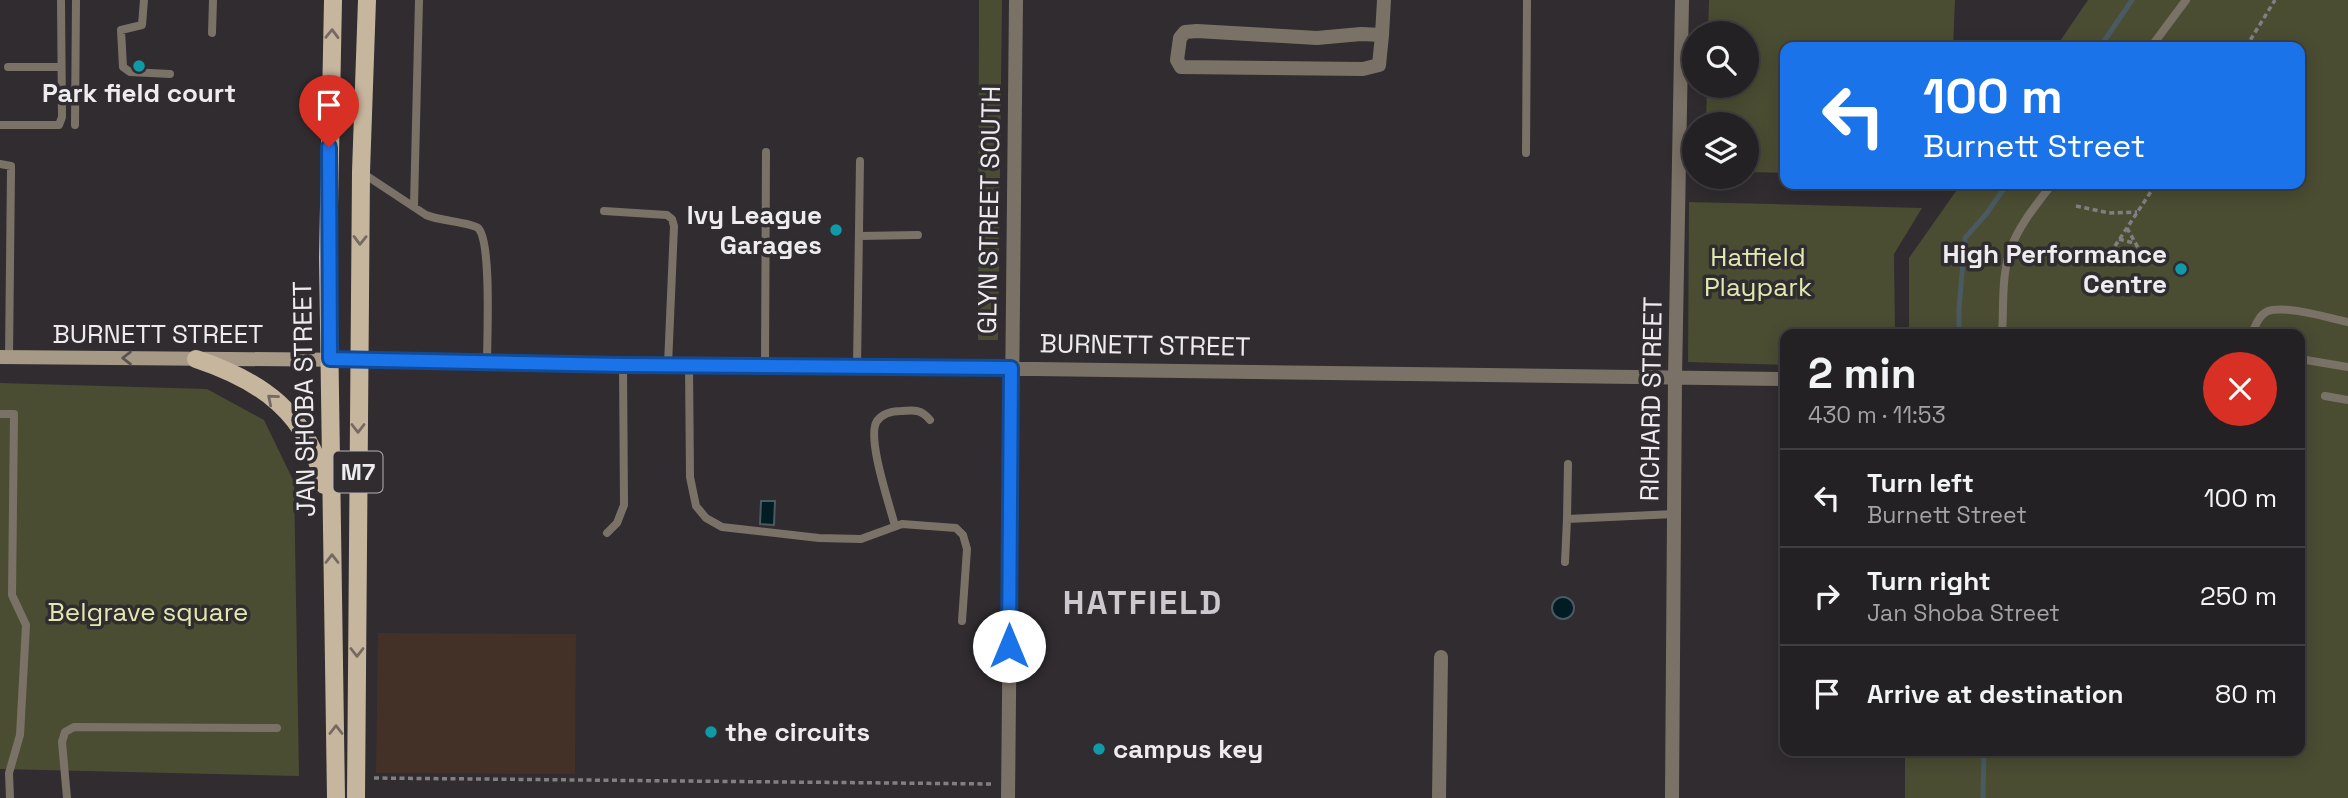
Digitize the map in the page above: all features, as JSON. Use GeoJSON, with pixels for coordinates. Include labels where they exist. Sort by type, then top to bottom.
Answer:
{"type":"FeatureCollection","features":[{"type":"Feature","properties":{"kind":"main road","name":"JAN SHOBA STREET"},"geometry":{"type":"LineString","coordinates":[[333,0],[329,147],[336,798]]}},
{"type":"Feature","properties":{"kind":"main road","name":"JAN SHOBA STREET"},"geometry":{"type":"LineString","coordinates":[[356,798],[361,172],[367,0]]}},
{"type":"Feature","properties":{"kind":"main road"},"geometry":{"type":"LineString","coordinates":[[195,359],[251,382],[295,420],[315,453],[332,523]]}},
{"type":"Feature","properties":{"kind":"street","name":"GLYN STREET SOUTH"},"geometry":{"type":"LineString","coordinates":[[1008,791],[1016,0]]}},
{"type":"Feature","properties":{"kind":"street"},"geometry":{"type":"LineString","coordinates":[[1382,36],[1361,34],[1317,38],[1197,31],[1185,33],[1180,38],[1177,60],[1181,67],[1363,69],[1379,65],[1382,36],[1384,0]]}},
{"type":"Feature","properties":{"kind":"street","name":"RICHARD STREET"},"geometry":{"type":"LineString","coordinates":[[1672,798],[1675,377],[1682,0]]}},
{"type":"Feature","properties":{"kind":"street","name":"BURNETT STREET"},"geometry":{"type":"LineString","coordinates":[[4,357],[1780,379]]}},
{"type":"Feature","properties":{"kind":"street"},"geometry":{"type":"LineString","coordinates":[[1440,798],[1441,657]]}},
{"type":"Feature","properties":{"kind":"lane"},"geometry":{"type":"LineString","coordinates":[[0,125],[59,125],[62,117],[61,0]]}},
{"type":"Feature","properties":{"kind":"lane"},"geometry":{"type":"LineString","coordinates":[[75,125],[76,0]]}},
{"type":"Feature","properties":{"kind":"lane"},"geometry":{"type":"LineString","coordinates":[[144,0],[142,25],[121,30],[122,67],[130,72],[170,74]]}},
{"type":"Feature","properties":{"kind":"lane"},"geometry":{"type":"LineString","coordinates":[[212,33],[213,0]]}},
{"type":"Feature","properties":{"kind":"lane"},"geometry":{"type":"LineString","coordinates":[[414,206],[419,0]]}},
{"type":"Feature","properties":{"kind":"lane"},"geometry":{"type":"LineString","coordinates":[[1526,153],[1527,0]]}},
{"type":"Feature","properties":{"kind":"lane"},"geometry":{"type":"LineString","coordinates":[[2155,42],[2186,0]]}},
{"type":"Feature","properties":{"kind":"lane"},"geometry":{"type":"LineString","coordinates":[[8,67],[61,67]]}},
{"type":"Feature","properties":{"kind":"lane"},"geometry":{"type":"LineString","coordinates":[[765,366],[766,152]]}},
{"type":"Feature","properties":{"kind":"lane"},"geometry":{"type":"LineString","coordinates":[[857,367],[860,161]]}},
{"type":"Feature","properties":{"kind":"lane"},"geometry":{"type":"LineString","coordinates":[[0,164],[11,166],[4,357]]}},
{"type":"Feature","properties":{"kind":"lane"},"geometry":{"type":"LineString","coordinates":[[361,172],[437,220],[471,225],[481,234],[487,263],[487,362]]}},
{"type":"Feature","properties":{"kind":"lane"},"geometry":{"type":"LineString","coordinates":[[2002,329],[2010,249],[2048,189]]}},
{"type":"Feature","properties":{"kind":"lane"},"geometry":{"type":"LineString","coordinates":[[604,211],[667,215],[674,226],[668,365]]}},
{"type":"Feature","properties":{"kind":"lane"},"geometry":{"type":"LineString","coordinates":[[859,236],[918,235]]}},
{"type":"Feature","properties":{"kind":"lane"},"geometry":{"type":"LineString","coordinates":[[2254,329],[2261,316],[2268,311],[2282,310],[2348,322]]}},
{"type":"Feature","properties":{"kind":"lane"},"geometry":{"type":"LineString","coordinates":[[2305,360],[2348,367]]}},
{"type":"Feature","properties":{"kind":"lane"},"geometry":{"type":"LineString","coordinates":[[607,533],[617,523],[624,505],[623,365]]}},
{"type":"Feature","properties":{"kind":"lane"},"geometry":{"type":"LineString","coordinates":[[689,365],[690,477],[696,506],[706,518],[722,527],[819,538],[861,539],[902,524],[956,528],[963,535],[967,549],[962,621]]}},
{"type":"Feature","properties":{"kind":"lane"},"geometry":{"type":"LineString","coordinates":[[2325,396],[2348,400]]}},
{"type":"Feature","properties":{"kind":"lane"},"geometry":{"type":"LineString","coordinates":[[895,526],[876,458],[874,428],[877,420],[889,411],[916,410],[925,413],[930,419]]}},
{"type":"Feature","properties":{"kind":"lane"},"geometry":{"type":"LineString","coordinates":[[0,414],[14,414],[12,595],[26,625],[20,735],[9,773],[10,798]]}},
{"type":"Feature","properties":{"kind":"lane"},"geometry":{"type":"LineString","coordinates":[[1565,562],[1568,464]]}},
{"type":"Feature","properties":{"kind":"lane"},"geometry":{"type":"LineString","coordinates":[[1567,519],[1674,514]]}},
{"type":"Feature","properties":{"kind":"lane"},"geometry":{"type":"LineString","coordinates":[[67,798],[62,742],[65,732],[74,727],[277,727]]}},
{"type":"Feature","properties":{"kind":"path"},"geometry":{"type":"LineString","coordinates":[[2249,42],[2275,0]]}},
{"type":"Feature","properties":{"kind":"path"},"geometry":{"type":"LineString","coordinates":[[2115,246],[2153,189]]}},
{"type":"Feature","properties":{"kind":"path"},"geometry":{"type":"LineString","coordinates":[[2076,206],[2109,213],[2137,212]]}},
{"type":"Feature","properties":{"kind":"path"},"geometry":{"type":"LineString","coordinates":[[2127,228],[2146,262]]}},
{"type":"Feature","properties":{"kind":"path"},"geometry":{"type":"LineString","coordinates":[[2119,240],[2137,244]]}},
{"type":"Feature","properties":{"kind":"path"},"geometry":{"type":"LineString","coordinates":[[356,778],[1008,791]]}},
{"type":"Feature","properties":{"kind":"shaded area"},"geometry":{"type":"Polygon","coordinates":[[[378,633],[576,634],[575,774],[376,773],[378,633]]]}},
{"type":"Feature","properties":{"kind":"green space"},"geometry":{"type":"Polygon","coordinates":[[[979,0],[1002,0],[998,340],[978,340],[979,0]]]}},
{"type":"Feature","properties":{"kind":"green space"},"geometry":{"type":"Polygon","coordinates":[[[1709,0],[1955,0],[1953,42],[1780,42],[1780,173],[1759,172],[1759,112],[1706,112],[1707,98],[1759,98],[1759,21],[1708,21],[1709,0]]]}},
{"type":"Feature","properties":{"kind":"green space"},"geometry":{"type":"Polygon","coordinates":[[[2088,0],[2348,0],[2348,798],[1905,798],[1905,756],[2305,756],[2305,329],[1909,329],[1909,258],[1957,189],[2305,189],[2305,42],[2059,42],[2088,0]]]}},
{"type":"Feature","properties":{"kind":"green space","name":"Hatfield Playpark"},"geometry":{"type":"Polygon","coordinates":[[[1689,202],[1922,208],[1894,254],[1895,329],[1780,329],[1780,365],[1688,362],[1689,202]]]}},
{"type":"Feature","properties":{"kind":"green space","name":"Belgrave square"},"geometry":{"type":"Polygon","coordinates":[[[0,383],[207,389],[264,420],[294,482],[299,776],[0,769],[0,383]]]}},
{"type":"Feature","properties":{"kind":"water"},"geometry":{"type":"Polygon","coordinates":[[[761,501],[775,501],[774,525],[760,524],[761,501]]]}},
{"type":"Feature","properties":{"kind":"water"},"geometry":{"type":"Polygon","coordinates":[[[1563,597],[1571,600],[1574,608],[1571,616],[1563,619],[1555,616],[1552,608],[1555,600],[1563,597]]]}},
{"type":"Feature","properties":{"kind":"waterway"},"geometry":{"type":"LineString","coordinates":[[2103,42],[2132,0]]}},
{"type":"Feature","properties":{"kind":"waterway"},"geometry":{"type":"LineString","coordinates":[[1959,329],[1965,238],[2004,189]]}},
{"type":"Feature","properties":{"kind":"waterway"},"geometry":{"type":"LineString","coordinates":[[1983,798],[1984,756]]}},
{"type":"Feature","properties":{"kind":"place","name":"Park field court"},"geometry":{"type":"Point","coordinates":[139,66]}},
{"type":"Feature","properties":{"kind":"place","name":"Ivy League Garages"},"geometry":{"type":"Point","coordinates":[836,230]}},
{"type":"Feature","properties":{"kind":"place","name":"High Performance Centre"},"geometry":{"type":"Point","coordinates":[2181,269]}},
{"type":"Feature","properties":{"kind":"place","name":"the circuits"},"geometry":{"type":"Point","coordinates":[711,732]}},
{"type":"Feature","properties":{"kind":"place","name":"campus key"},"geometry":{"type":"Point","coordinates":[1099,749]}},
{"type":"Feature","properties":{"kind":"district","name":"HATFIELD"},"geometry":{"type":"Point","coordinates":[1143,602]}},
{"type":"Feature","properties":{"kind":"route"},"geometry":{"type":"LineString","coordinates":[[329,147],[330,359],[623,365],[1011,368],[1009,646]]}}]}
